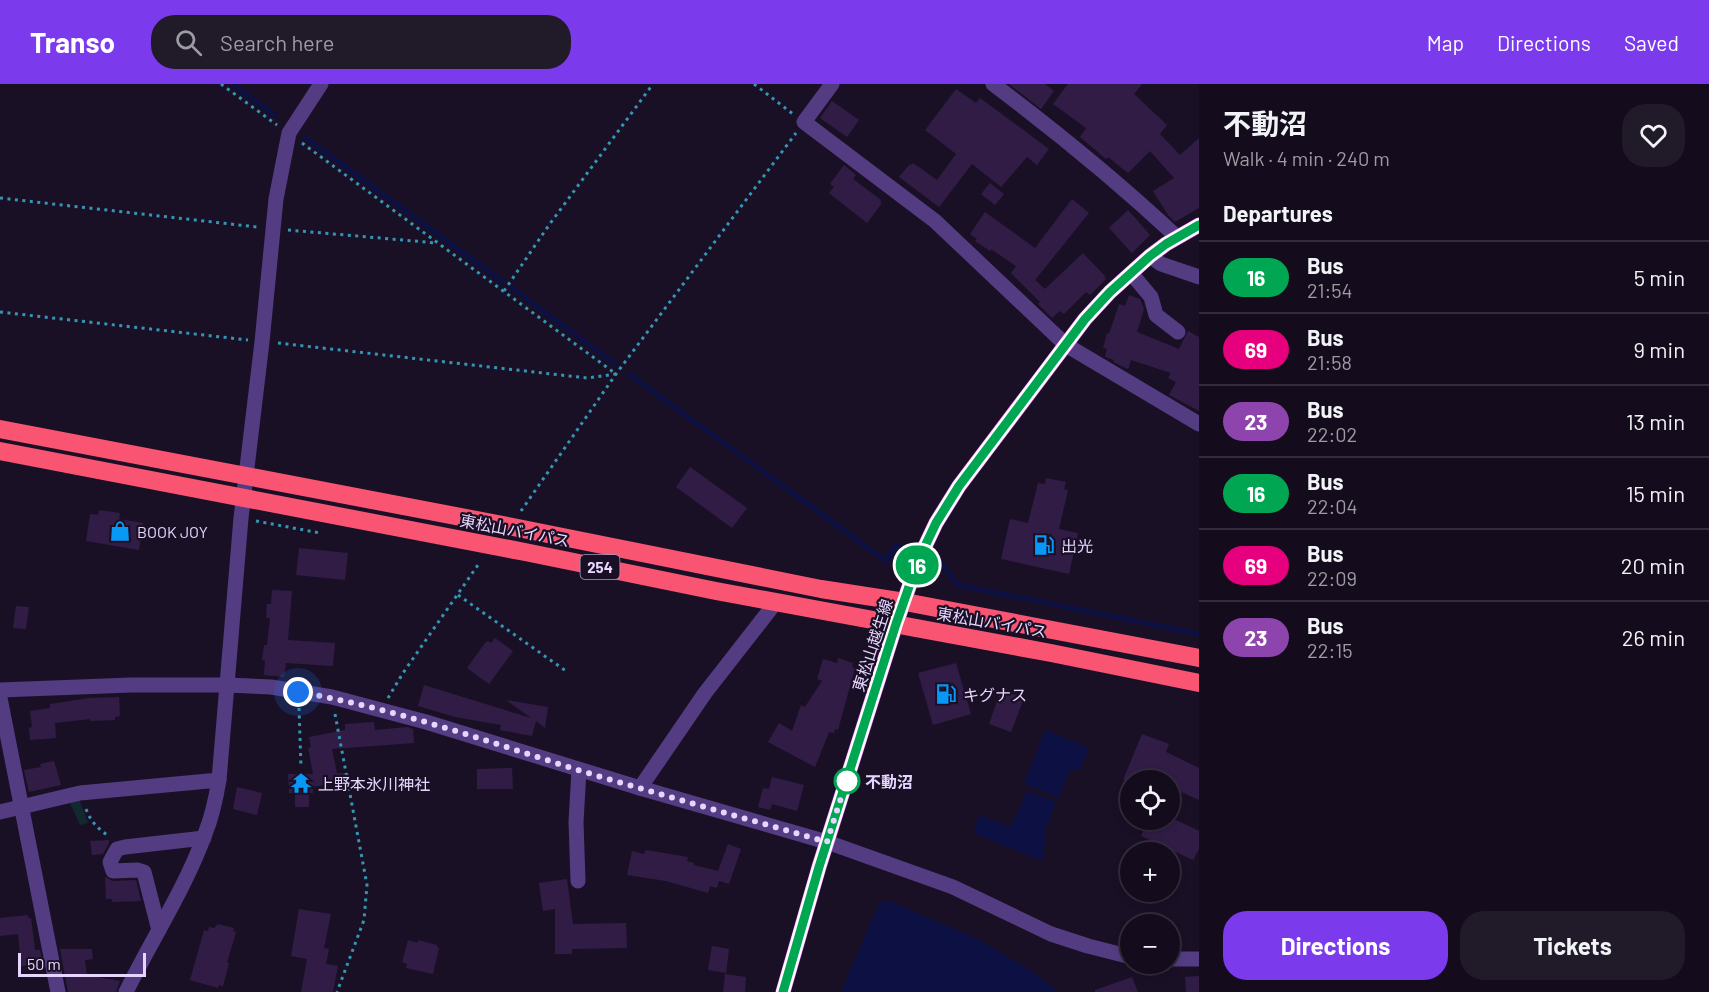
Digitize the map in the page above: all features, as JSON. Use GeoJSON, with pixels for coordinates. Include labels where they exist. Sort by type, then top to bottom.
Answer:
{"type":"FeatureCollection","features":[{"type":"Feature","properties":{"kind":"highway","name":"東松山バイパス"},"geometry":{"type":"LineString","coordinates":[[0,429],[513,527],[821,589],[905,602],[1199,658]]}},
{"type":"Feature","properties":{"kind":"highway","name":"東松山バイパス"},"geometry":{"type":"LineString","coordinates":[[0,451],[776,602],[1051,652],[1199,683]]}},
{"type":"Feature","properties":{"kind":"main road","name":"東松山越生線"},"geometry":{"type":"LineString","coordinates":[[783,992],[827,842],[896,624],[918,561],[942,514],[959,486],[1085,319],[1150,256],[1199,225]]}},
{"type":"Feature","properties":{"kind":"street"},"geometry":{"type":"LineString","coordinates":[[126,992],[204,838],[214,808],[219,780],[243,498],[276,199],[289,133],[321,84]]}},
{"type":"Feature","properties":{"kind":"street"},"geometry":{"type":"LineString","coordinates":[[832,84],[804,122],[935,220],[1066,345],[1199,424]]}},
{"type":"Feature","properties":{"kind":"street"},"geometry":{"type":"LineString","coordinates":[[993,84],[1066,139],[1130,193],[1177,237]]}},
{"type":"Feature","properties":{"kind":"street"},"geometry":{"type":"LineString","coordinates":[[1150,256],[1161,264],[1199,277]]}},
{"type":"Feature","properties":{"kind":"street"},"geometry":{"type":"LineString","coordinates":[[1131,273],[1151,297],[1156,315],[1178,332]]}},
{"type":"Feature","properties":{"kind":"street"},"geometry":{"type":"LineString","coordinates":[[640,788],[705,693],[776,602]]}},
{"type":"Feature","properties":{"kind":"street"},"geometry":{"type":"LineString","coordinates":[[0,690],[227,684],[332,698],[381,710],[827,842],[953,887],[1051,934],[1120,954]]}},
{"type":"Feature","properties":{"kind":"street"},"geometry":{"type":"LineString","coordinates":[[0,698],[58,992]]}},
{"type":"Feature","properties":{"kind":"street"},"geometry":{"type":"LineString","coordinates":[[578,881],[576,822],[579,770]]}},
{"type":"Feature","properties":{"kind":"street"},"geometry":{"type":"LineString","coordinates":[[0,812],[80,793],[219,780]]}},
{"type":"Feature","properties":{"kind":"street"},"geometry":{"type":"LineString","coordinates":[[159,930],[144,872],[138,870],[113,871],[110,862],[117,849],[204,838]]}},
{"type":"Feature","properties":{"kind":"street"},"geometry":{"type":"LineString","coordinates":[[1180,959],[1199,959]]}},
{"type":"Feature","properties":{"kind":"path"},"geometry":{"type":"LineString","coordinates":[[221,84],[616,374]]}},
{"type":"Feature","properties":{"kind":"path"},"geometry":{"type":"LineString","coordinates":[[504,291],[549,225],[653,84]]}},
{"type":"Feature","properties":{"kind":"path"},"geometry":{"type":"LineString","coordinates":[[513,527],[525,504],[616,374],[804,122],[754,84]]}},
{"type":"Feature","properties":{"kind":"path"},"geometry":{"type":"LineString","coordinates":[[0,198],[273,229],[438,243]]}},
{"type":"Feature","properties":{"kind":"path"},"geometry":{"type":"LineString","coordinates":[[0,312],[587,378],[616,374]]}},
{"type":"Feature","properties":{"kind":"path"},"geometry":{"type":"LineString","coordinates":[[381,710],[403,673],[491,545]]}},
{"type":"Feature","properties":{"kind":"path"},"geometry":{"type":"LineString","coordinates":[[458,595],[566,671]]}},
{"type":"Feature","properties":{"kind":"path"},"geometry":{"type":"LineString","coordinates":[[298,692],[301,767]]}},
{"type":"Feature","properties":{"kind":"path"},"geometry":{"type":"LineString","coordinates":[[332,698],[367,885],[364,920],[337,992]]}},
{"type":"Feature","properties":{"kind":"path"},"geometry":{"type":"LineString","coordinates":[[80,793],[90,820],[111,838],[117,849]]}},
{"type":"Feature","properties":{"kind":"shaded area"},"geometry":{"type":"Polygon","coordinates":[[[1045,730],[1089,748],[1080,770],[1070,770],[1059,798],[1024,784],[1045,730]]]}},
{"type":"Feature","properties":{"kind":"shaded area"},"geometry":{"type":"Polygon","coordinates":[[[1027,791],[1056,802],[1046,828],[1043,861],[973,833],[979,815],[1011,827],[1027,791]]]}},
{"type":"Feature","properties":{"kind":"shaded area"},"geometry":{"type":"Polygon","coordinates":[[[78,796],[88,823],[80,825],[68,799],[78,796]]]}},
{"type":"Feature","properties":{"kind":"shaded area"},"geometry":{"type":"Polygon","coordinates":[[[880,901],[889,901],[976,938],[1033,972],[1059,992],[841,992],[880,901]]]}},
{"type":"Feature","properties":{"kind":"building"},"geometry":{"type":"Polygon","coordinates":[[[1009,84],[1045,84],[1054,91],[1041,109],[1009,84]]]}},
{"type":"Feature","properties":{"kind":"building"},"geometry":{"type":"Polygon","coordinates":[[[1068,84],[1142,84],[1134,94],[1167,125],[1160,134],[1180,155],[1199,138],[1199,208],[1175,222],[1153,191],[1174,178],[1150,151],[1128,173],[1108,157],[1106,159],[1080,137],[1086,128],[1053,104],[1068,84]]]}},
{"type":"Feature","properties":{"kind":"building"},"geometry":{"type":"Polygon","coordinates":[[[956,89],[976,103],[980,98],[1049,149],[1037,165],[1027,157],[1001,187],[972,164],[939,207],[899,177],[913,163],[937,180],[956,154],[925,130],[956,89]]]}},
{"type":"Feature","properties":{"kind":"building"},"geometry":{"type":"Polygon","coordinates":[[[832,101],[859,120],[847,137],[820,118],[832,101]]]}},
{"type":"Feature","properties":{"kind":"building"},"geometry":{"type":"Polygon","coordinates":[[[844,165],[856,175],[853,179],[881,200],[882,203],[867,223],[829,193],[834,187],[830,184],[844,165]]]}},
{"type":"Feature","properties":{"kind":"building"},"geometry":{"type":"Polygon","coordinates":[[[990,183],[1004,194],[995,205],[981,194],[990,183]]]}},
{"type":"Feature","properties":{"kind":"building"},"geometry":{"type":"Polygon","coordinates":[[[1072,199],[1089,213],[1035,280],[1045,289],[1083,253],[1106,279],[1090,295],[1086,292],[1064,314],[1060,311],[1052,318],[1038,304],[1040,302],[1011,273],[1016,266],[975,241],[977,239],[970,234],[985,212],[1035,248],[1072,199]]]}},
{"type":"Feature","properties":{"kind":"building"},"geometry":{"type":"Polygon","coordinates":[[[1128,210],[1150,235],[1132,253],[1109,228],[1128,210]]]}},
{"type":"Feature","properties":{"kind":"building"},"geometry":{"type":"Polygon","coordinates":[[[1129,295],[1140,299],[1144,309],[1137,332],[1179,349],[1188,331],[1199,337],[1199,411],[1169,395],[1176,382],[1168,378],[1171,373],[1131,360],[1128,369],[1105,357],[1107,349],[1103,348],[1107,333],[1109,334],[1119,304],[1125,306],[1129,295]]]}},
{"type":"Feature","properties":{"kind":"building"},"geometry":{"type":"Polygon","coordinates":[[[690,467],[747,508],[732,528],[676,487],[690,467]]]}},
{"type":"Feature","properties":{"kind":"building"},"geometry":{"type":"Polygon","coordinates":[[[1046,478],[1066,482],[1064,489],[1068,490],[1059,529],[1078,533],[1069,574],[1001,559],[1010,519],[1028,523],[1038,483],[1045,484],[1046,478]]]}},
{"type":"Feature","properties":{"kind":"building"},"geometry":{"type":"Polygon","coordinates":[[[99,510],[120,513],[119,519],[143,523],[139,550],[86,541],[90,514],[98,515],[99,510]]]}},
{"type":"Feature","properties":{"kind":"building"},"geometry":{"type":"Polygon","coordinates":[[[299,548],[348,553],[345,580],[296,575],[299,548]]]}},
{"type":"Feature","properties":{"kind":"building"},"geometry":{"type":"Polygon","coordinates":[[[272,590],[292,591],[288,640],[335,643],[333,666],[286,663],[284,677],[264,675],[265,661],[262,660],[264,645],[267,645],[270,618],[266,618],[267,604],[271,604],[272,590]]]}},
{"type":"Feature","properties":{"kind":"building"},"geometry":{"type":"Polygon","coordinates":[[[16,606],[29,607],[26,629],[13,628],[16,606]]]}},
{"type":"Feature","properties":{"kind":"building"},"geometry":{"type":"Polygon","coordinates":[[[495,638],[513,651],[489,684],[467,668],[485,643],[488,641],[491,643],[495,638]]]}},
{"type":"Feature","properties":{"kind":"building"},"geometry":{"type":"Polygon","coordinates":[[[838,658],[853,663],[852,667],[855,668],[838,730],[835,729],[834,733],[829,732],[815,767],[768,742],[779,723],[792,731],[801,705],[805,707],[822,681],[817,679],[823,659],[837,663],[838,658]]]}},
{"type":"Feature","properties":{"kind":"building"},"geometry":{"type":"Polygon","coordinates":[[[956,663],[971,714],[933,725],[918,673],[956,663]]]}},
{"type":"Feature","properties":{"kind":"building"},"geometry":{"type":"Polygon","coordinates":[[[424,685],[531,718],[506,700],[548,707],[545,728],[536,721],[532,736],[500,730],[501,725],[455,717],[418,706],[424,685]]]}},
{"type":"Feature","properties":{"kind":"building"},"geometry":{"type":"Polygon","coordinates":[[[1001,690],[1024,698],[1011,732],[989,724],[1001,690]]]}},
{"type":"Feature","properties":{"kind":"building"},"geometry":{"type":"Polygon","coordinates":[[[119,697],[120,716],[115,717],[115,720],[90,721],[90,719],[55,723],[56,738],[30,740],[29,728],[32,727],[30,711],[50,708],[50,704],[89,698],[119,697]]]}},
{"type":"Feature","properties":{"kind":"building"},"geometry":{"type":"Polygon","coordinates":[[[374,722],[375,730],[407,727],[413,729],[414,743],[332,749],[337,773],[349,773],[349,780],[313,787],[313,793],[309,793],[309,807],[295,807],[295,793],[289,793],[288,774],[313,774],[308,748],[311,747],[309,737],[345,730],[345,724],[374,722]]]}},
{"type":"Feature","properties":{"kind":"building"},"geometry":{"type":"Polygon","coordinates":[[[1142,734],[1169,744],[1166,752],[1199,768],[1199,800],[1180,791],[1180,770],[1127,770],[1142,734]]]}},
{"type":"Feature","properties":{"kind":"building"},"geometry":{"type":"Polygon","coordinates":[[[54,761],[61,785],[29,792],[24,770],[41,767],[40,764],[54,761]]]}},
{"type":"Feature","properties":{"kind":"building"},"geometry":{"type":"Polygon","coordinates":[[[512,768],[513,789],[477,789],[477,769],[512,768]]]}},
{"type":"Feature","properties":{"kind":"building"},"geometry":{"type":"Polygon","coordinates":[[[772,777],[804,785],[797,811],[772,804],[770,810],[758,807],[763,788],[769,789],[772,777]]]}},
{"type":"Feature","properties":{"kind":"building"},"geometry":{"type":"Polygon","coordinates":[[[237,787],[262,793],[257,815],[233,809],[237,787]]]}},
{"type":"Feature","properties":{"kind":"building"},"geometry":{"type":"Polygon","coordinates":[[[1180,822],[1199,831],[1199,849],[1193,860],[1180,854],[1180,842],[1154,842],[1141,836],[1143,830],[1180,830],[1180,822]]]}},
{"type":"Feature","properties":{"kind":"building"},"geometry":{"type":"Polygon","coordinates":[[[109,840],[103,854],[92,855],[90,841],[109,840]]]}},
{"type":"Feature","properties":{"kind":"building"},"geometry":{"type":"Polygon","coordinates":[[[728,844],[741,849],[729,884],[719,881],[717,888],[710,886],[708,893],[666,881],[627,875],[632,851],[644,854],[646,850],[688,857],[687,861],[694,865],[718,871],[728,844]]]}},
{"type":"Feature","properties":{"kind":"building"},"geometry":{"type":"Polygon","coordinates":[[[105,877],[113,881],[136,880],[141,901],[112,902],[112,899],[106,899],[105,877]]]}},
{"type":"Feature","properties":{"kind":"building"},"geometry":{"type":"Polygon","coordinates":[[[567,879],[573,924],[626,923],[627,948],[572,949],[572,954],[555,954],[555,909],[543,911],[539,883],[567,879]]]}},
{"type":"Feature","properties":{"kind":"building"},"geometry":{"type":"Polygon","coordinates":[[[299,909],[331,914],[324,948],[329,949],[326,964],[338,966],[333,992],[301,992],[307,959],[291,956],[299,909]]]}},
{"type":"Feature","properties":{"kind":"building"},"geometry":{"type":"Polygon","coordinates":[[[28,915],[28,918],[31,918],[35,950],[40,950],[43,964],[21,966],[18,934],[0,936],[0,918],[28,915]]]}},
{"type":"Feature","properties":{"kind":"building"},"geometry":{"type":"Polygon","coordinates":[[[218,924],[234,928],[233,931],[236,932],[223,986],[219,985],[218,988],[190,980],[204,930],[208,931],[209,927],[214,928],[218,924]]]}},
{"type":"Feature","properties":{"kind":"building"},"geometry":{"type":"Polygon","coordinates":[[[408,940],[437,945],[439,948],[433,974],[406,968],[407,964],[402,962],[408,940]]]}},
{"type":"Feature","properties":{"kind":"building"},"geometry":{"type":"Polygon","coordinates":[[[712,946],[729,949],[726,973],[708,970],[712,946]]]}},
{"type":"Feature","properties":{"kind":"building"},"geometry":{"type":"Polygon","coordinates":[[[60,949],[92,949],[93,959],[85,960],[87,975],[120,981],[116,992],[68,992],[60,949]]]}},
{"type":"Feature","properties":{"kind":"building"},"geometry":{"type":"Polygon","coordinates":[[[725,974],[746,977],[745,992],[723,992],[725,974]]]}},
{"type":"Feature","properties":{"kind":"building"},"geometry":{"type":"Polygon","coordinates":[[[1199,976],[1199,992],[1186,992],[1185,977],[1199,976]]]}},
{"type":"Feature","properties":{"kind":"building"},"geometry":{"type":"Polygon","coordinates":[[[1132,977],[1138,992],[1095,992],[1095,990],[1132,977]]]}},
{"type":"Feature","properties":{"kind":"waterway"},"geometry":{"type":"LineString","coordinates":[[232,84],[275,115]]}},
{"type":"Feature","properties":{"kind":"waterway"},"geometry":{"type":"LineString","coordinates":[[306,138],[503,282]]}},
{"type":"Feature","properties":{"kind":"waterway"},"geometry":{"type":"LineString","coordinates":[[512,288],[615,364]]}},
{"type":"Feature","properties":{"kind":"waterway"},"geometry":{"type":"LineString","coordinates":[[629,374],[886,561],[896,546],[937,558],[958,585],[1199,634]]}},
{"type":"Feature","properties":{"kind":"bus line","name":"16"},"geometry":{"type":"LineString","coordinates":[[783,992],[819,867],[896,624],[918,561],[936,523],[959,486],[1085,319],[1110,292],[1150,256],[1199,225]]}},
{"type":"Feature","properties":{"kind":"place","name":"BOOK JOY"},"geometry":{"type":"Point","coordinates":[120,531]}},
{"type":"Feature","properties":{"kind":"place","name":"出光"},"geometry":{"type":"Point","coordinates":[1044,545]}},
{"type":"Feature","properties":{"kind":"place","name":"キグナス"},"geometry":{"type":"Point","coordinates":[946,694]}},
{"type":"Feature","properties":{"kind":"place","name":"不動沼"},"geometry":{"type":"Point","coordinates":[847,781]}},
{"type":"Feature","properties":{"kind":"place","name":"上野本氷川神社"},"geometry":{"type":"Point","coordinates":[301,783]}},
{"type":"Feature","properties":{"kind":"route"},"geometry":{"type":"LineString","coordinates":[[298,692],[332,698],[426,722],[620,782],[827,842],[848,776],[847,781]]}}]}
